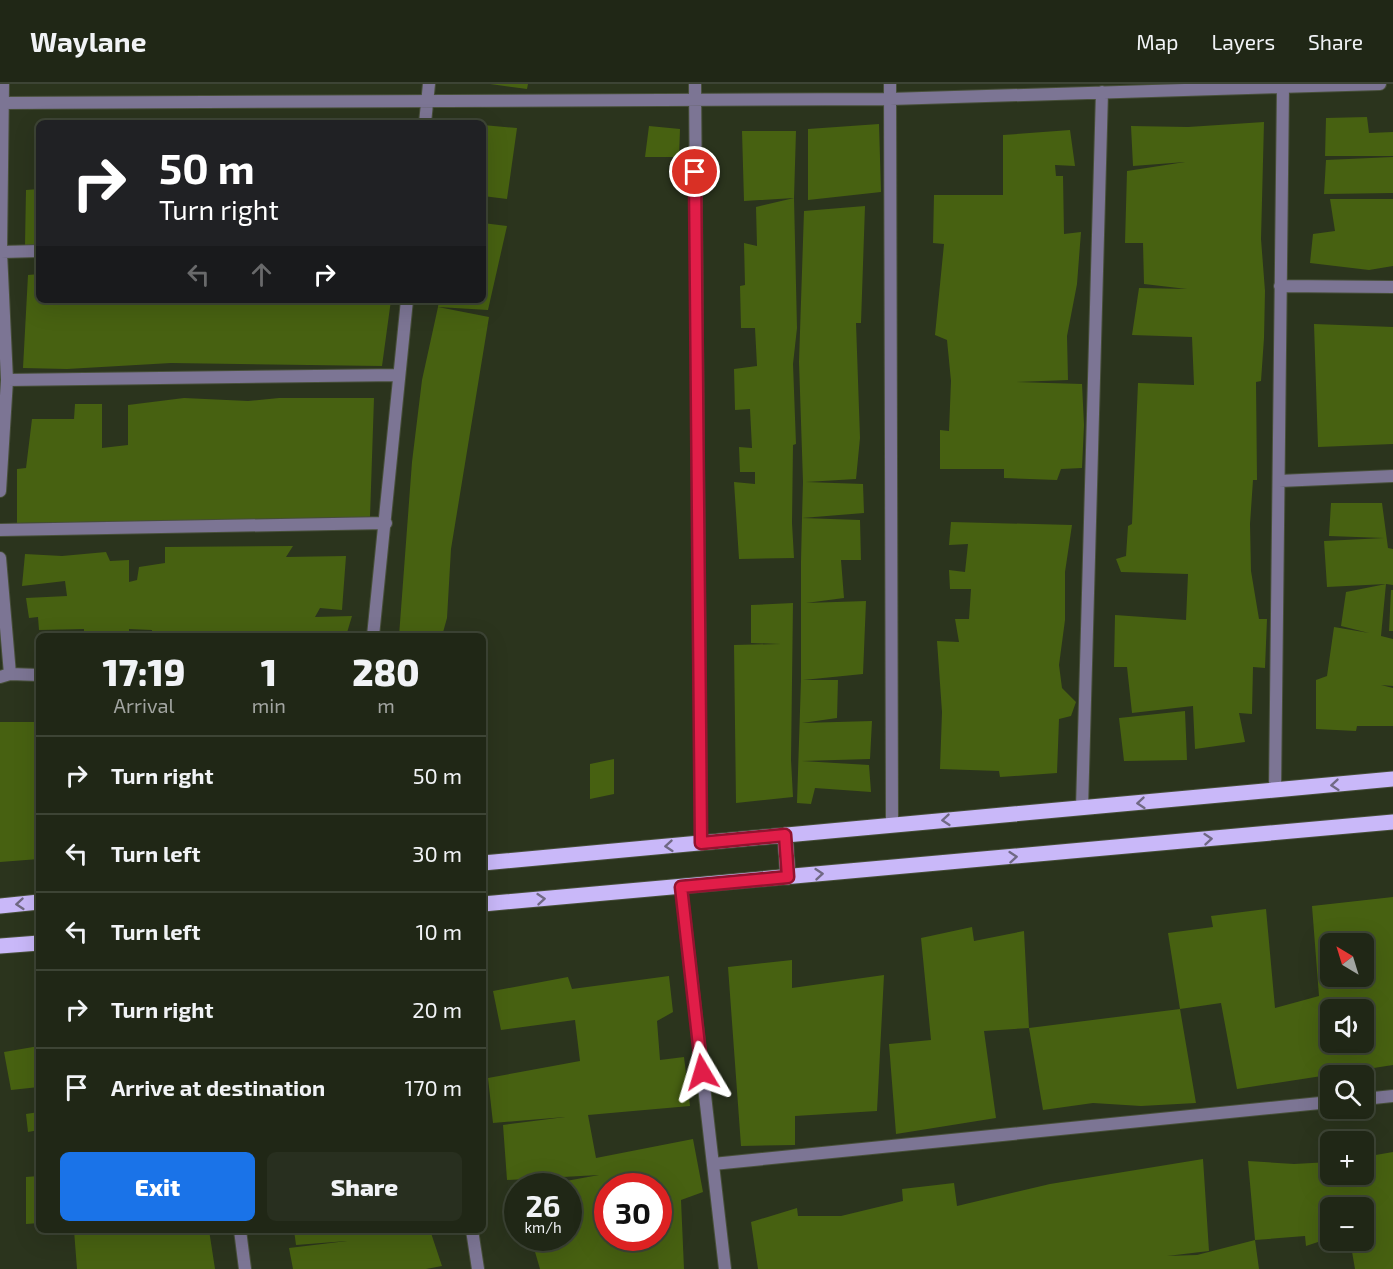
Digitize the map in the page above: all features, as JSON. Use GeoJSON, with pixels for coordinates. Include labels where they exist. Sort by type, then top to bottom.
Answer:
{"type":"FeatureCollection","features":[{"type":"Feature","properties":{"kind":"main road"},"geometry":{"type":"LineString","coordinates":[[486,863],[1393,779]]}},
{"type":"Feature","properties":{"kind":"main road"},"geometry":{"type":"LineString","coordinates":[[486,904],[1393,822]]}},
{"type":"Feature","properties":{"kind":"main road"},"geometry":{"type":"LineString","coordinates":[[785,835],[788,877]]}},
{"type":"Feature","properties":{"kind":"main road"},"geometry":{"type":"LineString","coordinates":[[0,906],[36,902]]}},
{"type":"Feature","properties":{"kind":"main road"},"geometry":{"type":"LineString","coordinates":[[0,946],[36,943]]}},
{"type":"Feature","properties":{"kind":"street"},"geometry":{"type":"LineString","coordinates":[[0,491],[7,380],[1,252],[3,84]]}},
{"type":"Feature","properties":{"kind":"street"},"geometry":{"type":"LineString","coordinates":[[424,120],[429,84]]}},
{"type":"Feature","properties":{"kind":"street"},"geometry":{"type":"LineString","coordinates":[[695,84],[701,843]]}},
{"type":"Feature","properties":{"kind":"street"},"geometry":{"type":"LineString","coordinates":[[890,84],[892,825]]}},
{"type":"Feature","properties":{"kind":"street"},"geometry":{"type":"LineString","coordinates":[[1,103],[890,99],[1380,84]]}},
{"type":"Feature","properties":{"kind":"street"},"geometry":{"type":"LineString","coordinates":[[1275,790],[1282,87]]}},
{"type":"Feature","properties":{"kind":"street"},"geometry":{"type":"LineString","coordinates":[[1082,808],[1102,92]]}},
{"type":"Feature","properties":{"kind":"street"},"geometry":{"type":"LineString","coordinates":[[1,252],[36,251]]}},
{"type":"Feature","properties":{"kind":"street"},"geometry":{"type":"LineString","coordinates":[[1281,286],[1393,287]]}},
{"type":"Feature","properties":{"kind":"street"},"geometry":{"type":"LineString","coordinates":[[373,633],[407,303]]}},
{"type":"Feature","properties":{"kind":"street"},"geometry":{"type":"LineString","coordinates":[[7,380],[399,375]]}},
{"type":"Feature","properties":{"kind":"street"},"geometry":{"type":"LineString","coordinates":[[1279,481],[1393,476]]}},
{"type":"Feature","properties":{"kind":"street"},"geometry":{"type":"LineString","coordinates":[[0,530],[386,523]]}},
{"type":"Feature","properties":{"kind":"street"},"geometry":{"type":"LineString","coordinates":[[0,558],[5,676],[36,675]]}},
{"type":"Feature","properties":{"kind":"street"},"geometry":{"type":"LineString","coordinates":[[681,887],[725,1269]]}},
{"type":"Feature","properties":{"kind":"street"},"geometry":{"type":"LineString","coordinates":[[1374,1098],[1393,1096]]}},
{"type":"Feature","properties":{"kind":"street"},"geometry":{"type":"LineString","coordinates":[[713,1164],[1320,1103]]}},
{"type":"Feature","properties":{"kind":"street"},"geometry":{"type":"LineString","coordinates":[[240,1233],[245,1269]]}},
{"type":"Feature","properties":{"kind":"street"},"geometry":{"type":"LineString","coordinates":[[472,1233],[478,1269]]}},
{"type":"Feature","properties":{"kind":"building"},"geometry":{"type":"Polygon","coordinates":[[[490,84],[528,84],[527,89],[490,84]]]}},
{"type":"Feature","properties":{"kind":"building"},"geometry":{"type":"Polygon","coordinates":[[[1367,117],[1369,133],[1393,132],[1393,156],[1325,156],[1326,118],[1367,117]]]}},
{"type":"Feature","properties":{"kind":"building"},"geometry":{"type":"Polygon","coordinates":[[[1264,122],[1261,239],[1265,291],[1264,338],[1261,381],[1256,382],[1257,480],[1253,480],[1250,524],[1251,571],[1259,619],[1267,619],[1265,668],[1253,667],[1252,714],[1239,713],[1245,742],[1195,749],[1193,706],[1132,713],[1127,667],[1114,667],[1115,615],[1186,620],[1188,574],[1121,572],[1116,559],[1126,556],[1128,526],[1132,524],[1138,383],[1194,385],[1192,337],[1132,335],[1139,288],[1187,289],[1144,284],[1143,243],[1125,243],[1127,171],[1185,162],[1133,166],[1131,126],[1188,127],[1264,122]]]}},
{"type":"Feature","properties":{"kind":"building"},"geometry":{"type":"Polygon","coordinates":[[[879,124],[881,192],[808,200],[808,129],[879,124]]]}},
{"type":"Feature","properties":{"kind":"building"},"geometry":{"type":"Polygon","coordinates":[[[486,125],[517,128],[507,199],[486,196],[486,125]]]}},
{"type":"Feature","properties":{"kind":"building"},"geometry":{"type":"Polygon","coordinates":[[[649,126],[680,129],[679,157],[645,157],[649,126]]]}},
{"type":"Feature","properties":{"kind":"building"},"geometry":{"type":"Polygon","coordinates":[[[1070,130],[1075,166],[1055,165],[1056,176],[1063,176],[1064,234],[1081,232],[1077,284],[1067,336],[1068,380],[1015,382],[1082,384],[1084,425],[1082,468],[1061,469],[1057,480],[1004,478],[1004,469],[940,469],[940,430],[949,431],[951,381],[947,340],[935,335],[944,244],[933,243],[934,195],[1003,195],[1003,135],[1070,130]]]}},
{"type":"Feature","properties":{"kind":"building"},"geometry":{"type":"Polygon","coordinates":[[[742,131],[796,131],[794,198],[744,201],[742,131]]]}},
{"type":"Feature","properties":{"kind":"building"},"geometry":{"type":"Polygon","coordinates":[[[1393,157],[1393,193],[1324,194],[1326,160],[1393,157]]]}},
{"type":"Feature","properties":{"kind":"building"},"geometry":{"type":"Polygon","coordinates":[[[36,189],[36,245],[25,245],[26,190],[36,189]]]}},
{"type":"Feature","properties":{"kind":"building"},"geometry":{"type":"Polygon","coordinates":[[[794,198],[797,328],[793,364],[796,444],[793,445],[794,558],[739,559],[734,482],[755,484],[755,472],[740,472],[739,447],[752,448],[750,409],[735,410],[734,369],[757,366],[755,328],[741,328],[740,286],[745,285],[744,243],[757,246],[756,207],[794,198]]]}},
{"type":"Feature","properties":{"kind":"building"},"geometry":{"type":"Polygon","coordinates":[[[1330,199],[1393,199],[1393,266],[1369,270],[1310,263],[1313,234],[1335,231],[1330,199]]]}},
{"type":"Feature","properties":{"kind":"building"},"geometry":{"type":"Polygon","coordinates":[[[865,206],[861,323],[856,323],[860,438],[856,479],[806,482],[863,484],[864,513],[802,518],[799,362],[804,211],[865,206]]]}},
{"type":"Feature","properties":{"kind":"building"},"geometry":{"type":"Polygon","coordinates":[[[486,223],[507,226],[488,310],[438,307],[439,303],[486,303],[486,223]]]}},
{"type":"Feature","properties":{"kind":"building"},"geometry":{"type":"Polygon","coordinates":[[[36,274],[36,303],[391,303],[382,366],[171,363],[67,369],[23,368],[28,275],[36,274]]]}},
{"type":"Feature","properties":{"kind":"building"},"geometry":{"type":"Polygon","coordinates":[[[438,307],[489,317],[451,549],[447,618],[443,633],[399,633],[412,462],[422,380],[438,307]]]}},
{"type":"Feature","properties":{"kind":"building"},"geometry":{"type":"Polygon","coordinates":[[[1314,324],[1393,327],[1393,444],[1318,447],[1314,324]]]}},
{"type":"Feature","properties":{"kind":"building"},"geometry":{"type":"Polygon","coordinates":[[[184,398],[248,401],[279,398],[374,398],[370,517],[17,523],[17,469],[26,468],[32,419],[74,419],[75,404],[102,404],[102,448],[128,445],[128,405],[184,398]]]}},
{"type":"Feature","properties":{"kind":"building"},"geometry":{"type":"Polygon","coordinates":[[[1331,503],[1382,503],[1388,548],[1393,549],[1393,585],[1327,587],[1324,541],[1384,538],[1329,536],[1331,503]]]}},
{"type":"Feature","properties":{"kind":"building"},"geometry":{"type":"Polygon","coordinates":[[[802,518],[860,520],[861,560],[841,560],[844,598],[806,603],[866,601],[863,674],[803,680],[838,680],[837,718],[802,723],[872,721],[870,759],[802,761],[869,765],[871,792],[815,788],[811,804],[797,803],[801,680],[802,518]]]}},
{"type":"Feature","properties":{"kind":"building"},"geometry":{"type":"Polygon","coordinates":[[[951,522],[1072,525],[1065,572],[1065,620],[1059,665],[1062,688],[1076,702],[1071,716],[1059,719],[1057,773],[1000,777],[999,771],[940,769],[942,712],[937,641],[959,642],[955,619],[969,619],[971,589],[950,589],[949,570],[965,572],[968,544],[949,545],[951,522]]]}},
{"type":"Feature","properties":{"kind":"building"},"geometry":{"type":"Polygon","coordinates":[[[293,546],[286,557],[346,556],[342,610],[320,608],[315,617],[352,616],[347,633],[152,633],[152,630],[129,629],[129,633],[84,633],[84,629],[39,630],[38,617],[29,618],[26,598],[67,596],[65,581],[22,586],[25,554],[62,556],[106,552],[110,561],[129,560],[129,582],[137,580],[139,567],[165,563],[165,547],[293,546]]]}},
{"type":"Feature","properties":{"kind":"building"},"geometry":{"type":"Polygon","coordinates":[[[1386,584],[1381,636],[1393,639],[1393,686],[1381,685],[1393,688],[1393,726],[1357,726],[1356,731],[1316,729],[1316,680],[1327,676],[1334,627],[1369,633],[1341,626],[1346,592],[1386,584]]]}},
{"type":"Feature","properties":{"kind":"building"},"geometry":{"type":"Polygon","coordinates":[[[1391,590],[1393,590],[1393,631],[1389,631],[1391,590]]]}},
{"type":"Feature","properties":{"kind":"building"},"geometry":{"type":"Polygon","coordinates":[[[793,603],[791,760],[793,797],[736,803],[734,645],[781,644],[751,643],[751,605],[793,603]]]}},
{"type":"Feature","properties":{"kind":"building"},"geometry":{"type":"Polygon","coordinates":[[[1185,711],[1187,760],[1124,761],[1119,718],[1185,711]]]}},
{"type":"Feature","properties":{"kind":"building"},"geometry":{"type":"Polygon","coordinates":[[[0,722],[36,722],[36,859],[0,862],[0,722]]]}},
{"type":"Feature","properties":{"kind":"building"},"geometry":{"type":"Polygon","coordinates":[[[614,759],[614,794],[590,799],[590,764],[614,759]]]}},
{"type":"Feature","properties":{"kind":"building"},"geometry":{"type":"Polygon","coordinates":[[[1393,897],[1393,1065],[1374,1068],[1374,1065],[1320,1065],[1320,1076],[1237,1089],[1221,1003],[1180,1009],[1168,933],[1213,927],[1211,916],[1266,909],[1275,1008],[1319,996],[1312,906],[1393,897]]]}},
{"type":"Feature","properties":{"kind":"building"},"geometry":{"type":"Polygon","coordinates":[[[972,927],[974,941],[1024,931],[1029,1028],[984,1031],[996,1118],[896,1134],[889,1044],[931,1040],[921,938],[972,927]]]}},
{"type":"Feature","properties":{"kind":"building"},"geometry":{"type":"Polygon","coordinates":[[[792,960],[792,988],[884,975],[877,1111],[795,1116],[795,1145],[741,1146],[728,967],[792,960]]]}},
{"type":"Feature","properties":{"kind":"building"},"geometry":{"type":"Polygon","coordinates":[[[669,976],[673,1012],[657,1021],[660,1060],[684,1057],[690,1106],[588,1115],[596,1158],[693,1139],[703,1192],[681,1200],[684,1269],[540,1269],[535,1251],[582,1251],[582,1178],[594,1176],[594,1251],[672,1251],[672,1173],[594,1173],[594,1175],[582,1176],[582,1173],[506,1173],[503,1125],[565,1117],[493,1123],[488,1078],[580,1061],[575,1020],[501,1030],[493,991],[568,977],[572,989],[669,976]]]}},
{"type":"Feature","properties":{"kind":"building"},"geometry":{"type":"Polygon","coordinates":[[[1180,1009],[1196,1103],[1141,1106],[1093,1103],[1043,1110],[1029,1028],[1180,1009]]]}},
{"type":"Feature","properties":{"kind":"building"},"geometry":{"type":"Polygon","coordinates":[[[36,1047],[36,1087],[11,1090],[4,1052],[36,1047]]]}},
{"type":"Feature","properties":{"kind":"building"},"geometry":{"type":"Polygon","coordinates":[[[36,1112],[36,1131],[28,1132],[26,1114],[36,1112]]]}},
{"type":"Feature","properties":{"kind":"building"},"geometry":{"type":"Polygon","coordinates":[[[1393,1152],[1393,1269],[1355,1269],[1352,1251],[1374,1251],[1374,1197],[1320,1197],[1320,1241],[1306,1246],[1305,1236],[1255,1240],[1248,1161],[1294,1164],[1320,1163],[1320,1185],[1374,1185],[1374,1155],[1393,1152]]]}},
{"type":"Feature","properties":{"kind":"building"},"geometry":{"type":"Polygon","coordinates":[[[1203,1159],[1209,1251],[1167,1256],[1197,1255],[1255,1240],[1259,1269],[758,1269],[751,1222],[797,1208],[798,1216],[841,1216],[903,1201],[902,1189],[954,1183],[957,1206],[1050,1184],[1203,1159]]]}},
{"type":"Feature","properties":{"kind":"building"},"geometry":{"type":"Polygon","coordinates":[[[36,1176],[36,1223],[26,1224],[26,1177],[36,1176]]]}},
{"type":"Feature","properties":{"kind":"building"},"geometry":{"type":"Polygon","coordinates":[[[74,1233],[209,1233],[215,1269],[77,1269],[74,1233]]]}},
{"type":"Feature","properties":{"kind":"building"},"geometry":{"type":"Polygon","coordinates":[[[294,1233],[431,1233],[442,1266],[426,1269],[293,1269],[289,1248],[347,1241],[296,1245],[294,1233]]]}},
{"type":"Feature","properties":{"kind":"route"},"geometry":{"type":"LineString","coordinates":[[695,172],[701,843],[785,835],[788,877],[681,887],[702,1072]]}}]}
